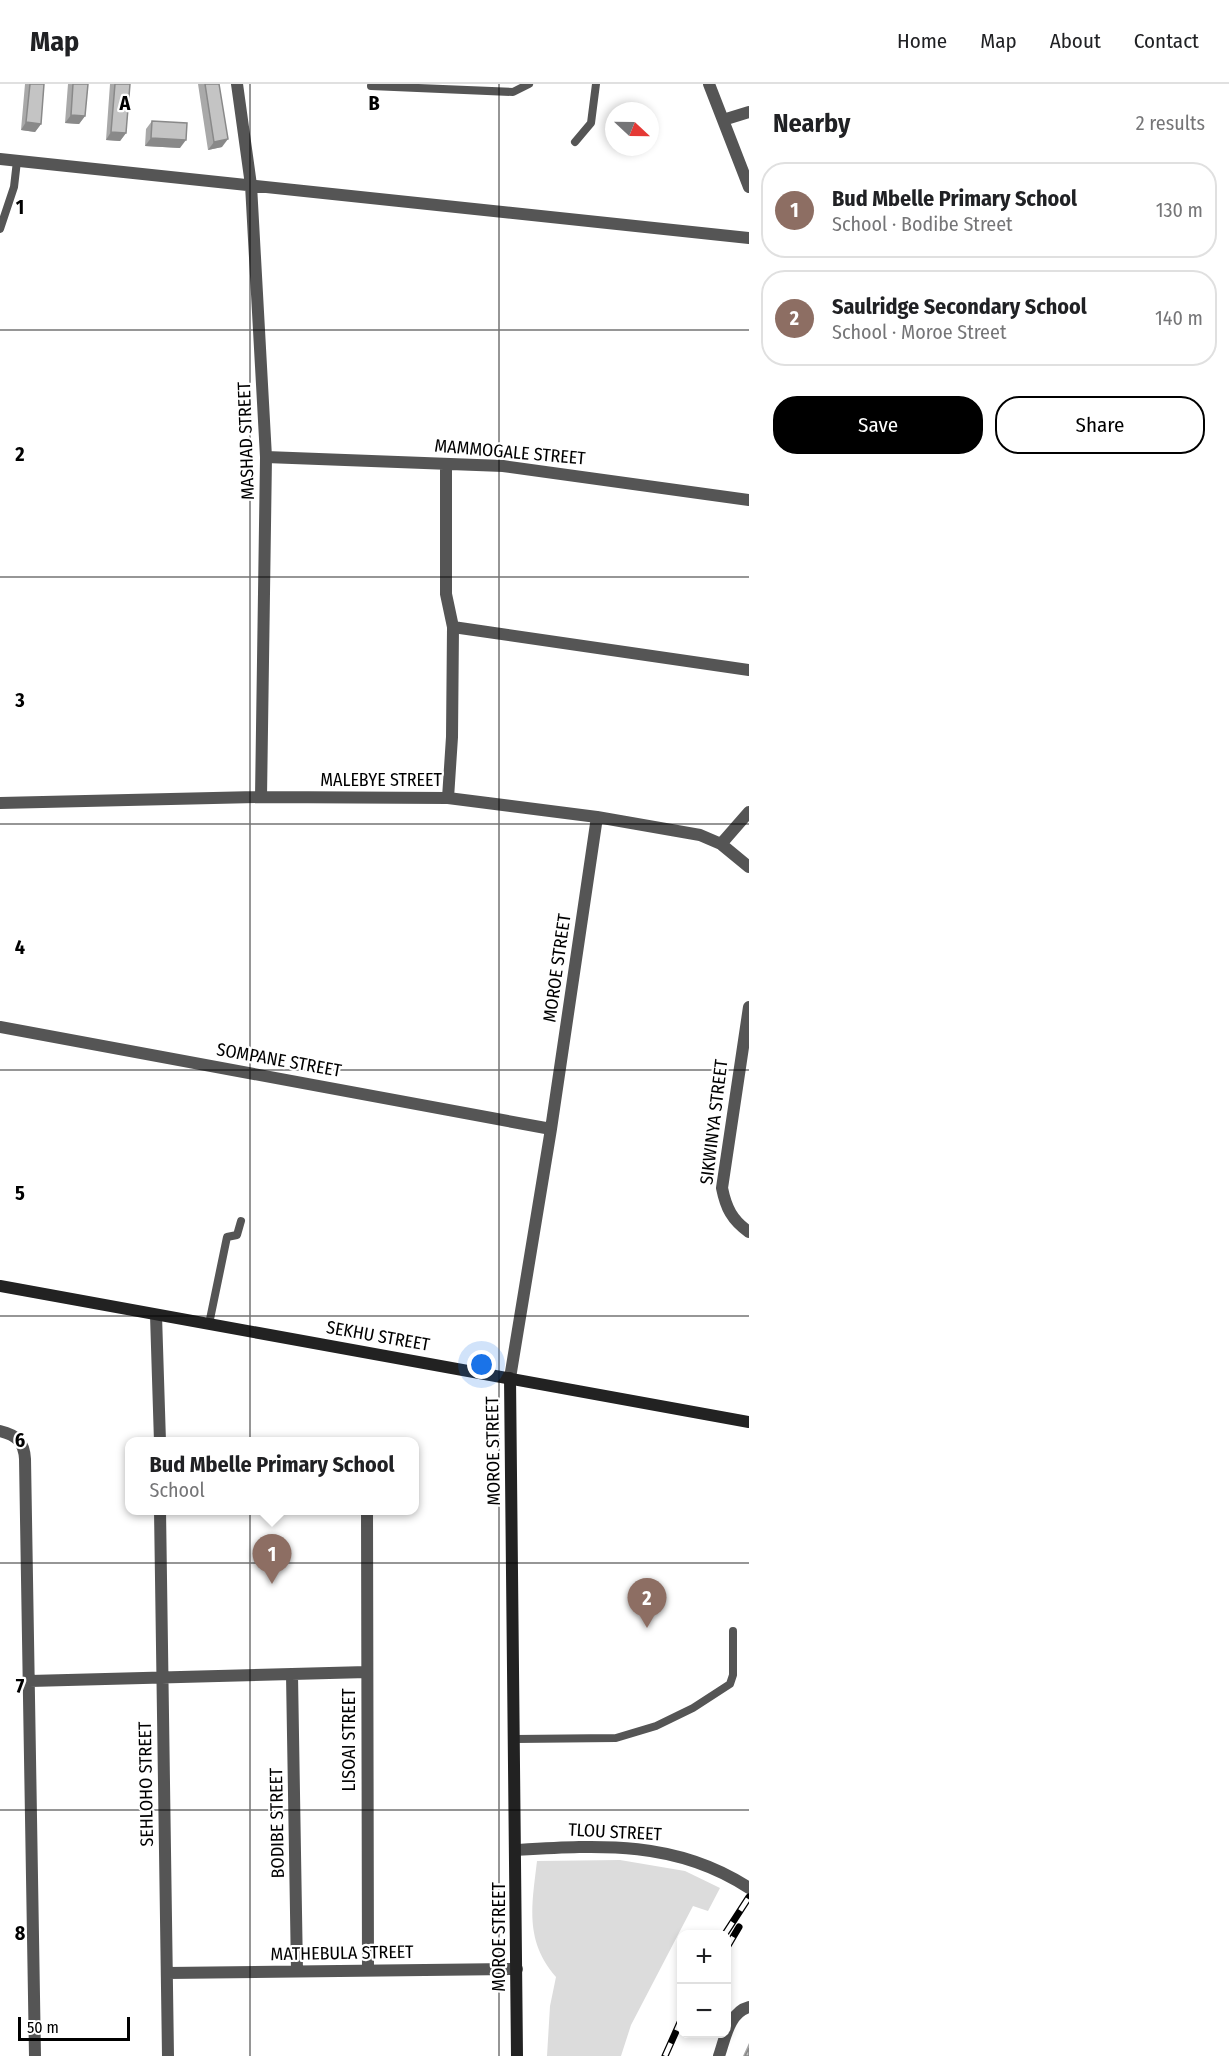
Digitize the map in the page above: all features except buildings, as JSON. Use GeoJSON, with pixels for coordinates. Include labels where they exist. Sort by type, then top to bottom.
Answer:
{"type":"FeatureCollection","features":[{"type":"Feature","properties":{"kind":"street","name":"MASHAD STREET"},"geometry":{"type":"LineString","coordinates":[[237,84],[251,185],[266,457],[261,797]]}},
{"type":"Feature","properties":{"kind":"street"},"geometry":{"type":"LineString","coordinates":[[709,84],[749,187]]}},
{"type":"Feature","properties":{"kind":"street"},"geometry":{"type":"LineString","coordinates":[[723,120],[749,112]]}},
{"type":"Feature","properties":{"kind":"street"},"geometry":{"type":"LineString","coordinates":[[0,159],[749,238]]}},
{"type":"Feature","properties":{"kind":"street","name":"MAMMOGALE STREET"},"geometry":{"type":"LineString","coordinates":[[266,457],[503,466],[749,500]]}},
{"type":"Feature","properties":{"kind":"street"},"geometry":{"type":"LineString","coordinates":[[446,464],[446,594],[453,627],[452,737],[448,798]]}},
{"type":"Feature","properties":{"kind":"street"},"geometry":{"type":"LineString","coordinates":[[453,627],[749,670]]}},
{"type":"Feature","properties":{"kind":"street","name":"MALEBYE STREET"},"geometry":{"type":"LineString","coordinates":[[0,803],[261,797],[448,798],[597,817],[700,835],[721,844],[749,867]]}},
{"type":"Feature","properties":{"kind":"street"},"geometry":{"type":"LineString","coordinates":[[721,844],[749,812]]}},
{"type":"Feature","properties":{"kind":"street","name":"MOROE STREET"},"geometry":{"type":"LineString","coordinates":[[517,2056],[510,1378],[551,1129],[597,817]]}},
{"type":"Feature","properties":{"kind":"street","name":"SIKWINYA STREET"},"geometry":{"type":"LineString","coordinates":[[749,1007],[722,1188],[725,1203],[732,1216],[749,1232]]}},
{"type":"Feature","properties":{"kind":"street","name":"SOMPANE STREET"},"geometry":{"type":"LineString","coordinates":[[0,1027],[551,1129]]}},
{"type":"Feature","properties":{"kind":"street","name":"SEKHU STREET"},"geometry":{"type":"LineString","coordinates":[[0,1286],[749,1422]]}},
{"type":"Feature","properties":{"kind":"street"},"geometry":{"type":"LineString","coordinates":[[156,1314],[160,1437]]}},
{"type":"Feature","properties":{"kind":"street"},"geometry":{"type":"LineString","coordinates":[[0,1431],[19,1438],[24,1447],[25,1459],[35,2056]]}},
{"type":"Feature","properties":{"kind":"street","name":"SEHLOHO STREET"},"geometry":{"type":"LineString","coordinates":[[160,1515],[168,2056]]}},
{"type":"Feature","properties":{"kind":"street","name":"LISOAI STREET"},"geometry":{"type":"LineString","coordinates":[[367,1515],[368,1970]]}},
{"type":"Feature","properties":{"kind":"street"},"geometry":{"type":"LineString","coordinates":[[30,1681],[367,1672]]}},
{"type":"Feature","properties":{"kind":"street","name":"BODIBE STREET"},"geometry":{"type":"LineString","coordinates":[[292,1675],[297,1971]]}},
{"type":"Feature","properties":{"kind":"street","name":"TLOU STREET"},"geometry":{"type":"LineString","coordinates":[[516,1850],[573,1847],[655,1850],[710,1866],[745,1886]]}},
{"type":"Feature","properties":{"kind":"street","name":"MATHEBULA STREET"},"geometry":{"type":"LineString","coordinates":[[167,1973],[517,1969]]}},
{"type":"Feature","properties":{"kind":"street"},"geometry":{"type":"LineString","coordinates":[[719,2056],[732,2020],[743,2008],[749,2007]]}},
{"type":"Feature","properties":{"kind":"lane"},"geometry":{"type":"LineString","coordinates":[[371,86],[513,92],[530,84]]}},
{"type":"Feature","properties":{"kind":"lane"},"geometry":{"type":"LineString","coordinates":[[575,142],[591,123],[596,84]]}},
{"type":"Feature","properties":{"kind":"lane"},"geometry":{"type":"LineString","coordinates":[[0,229],[14,187],[17,161]]}},
{"type":"Feature","properties":{"kind":"lane"},"geometry":{"type":"LineString","coordinates":[[209,1324],[227,1237],[237,1235],[241,1221]]}},
{"type":"Feature","properties":{"kind":"lane"},"geometry":{"type":"LineString","coordinates":[[515,1740],[616,1738],[656,1726],[693,1708],[729,1684],[733,1675],[734,1631]]}},
{"type":"Feature","properties":{"kind":"shaded area"},"geometry":{"type":"Polygon","coordinates":[[[620,1860],[685,1871],[720,1888],[708,1911],[693,1906],[680,1930],[677,1930],[677,1937],[631,2025],[621,2056],[547,2056],[550,2006],[556,1977],[546,1963],[535,1936],[532,1907],[537,1861],[620,1860]]]}},
{"type":"Feature","properties":{"kind":"railway"},"geometry":{"type":"LineString","coordinates":[[728,1930],[749,1897]]}},
{"type":"Feature","properties":{"kind":"railway"},"geometry":{"type":"LineString","coordinates":[[731,1941],[739,1927]]}},
{"type":"Feature","properties":{"kind":"railway"},"geometry":{"type":"LineString","coordinates":[[665,2056],[677,2029]]}},
{"type":"Feature","properties":{"kind":"place","name":"Bud Mbelle Primary School"},"geometry":{"type":"Point","coordinates":[272,1584]}},
{"type":"Feature","properties":{"kind":"place","name":"Saulridge Secondary School"},"geometry":{"type":"Point","coordinates":[647,1628]}}]}
